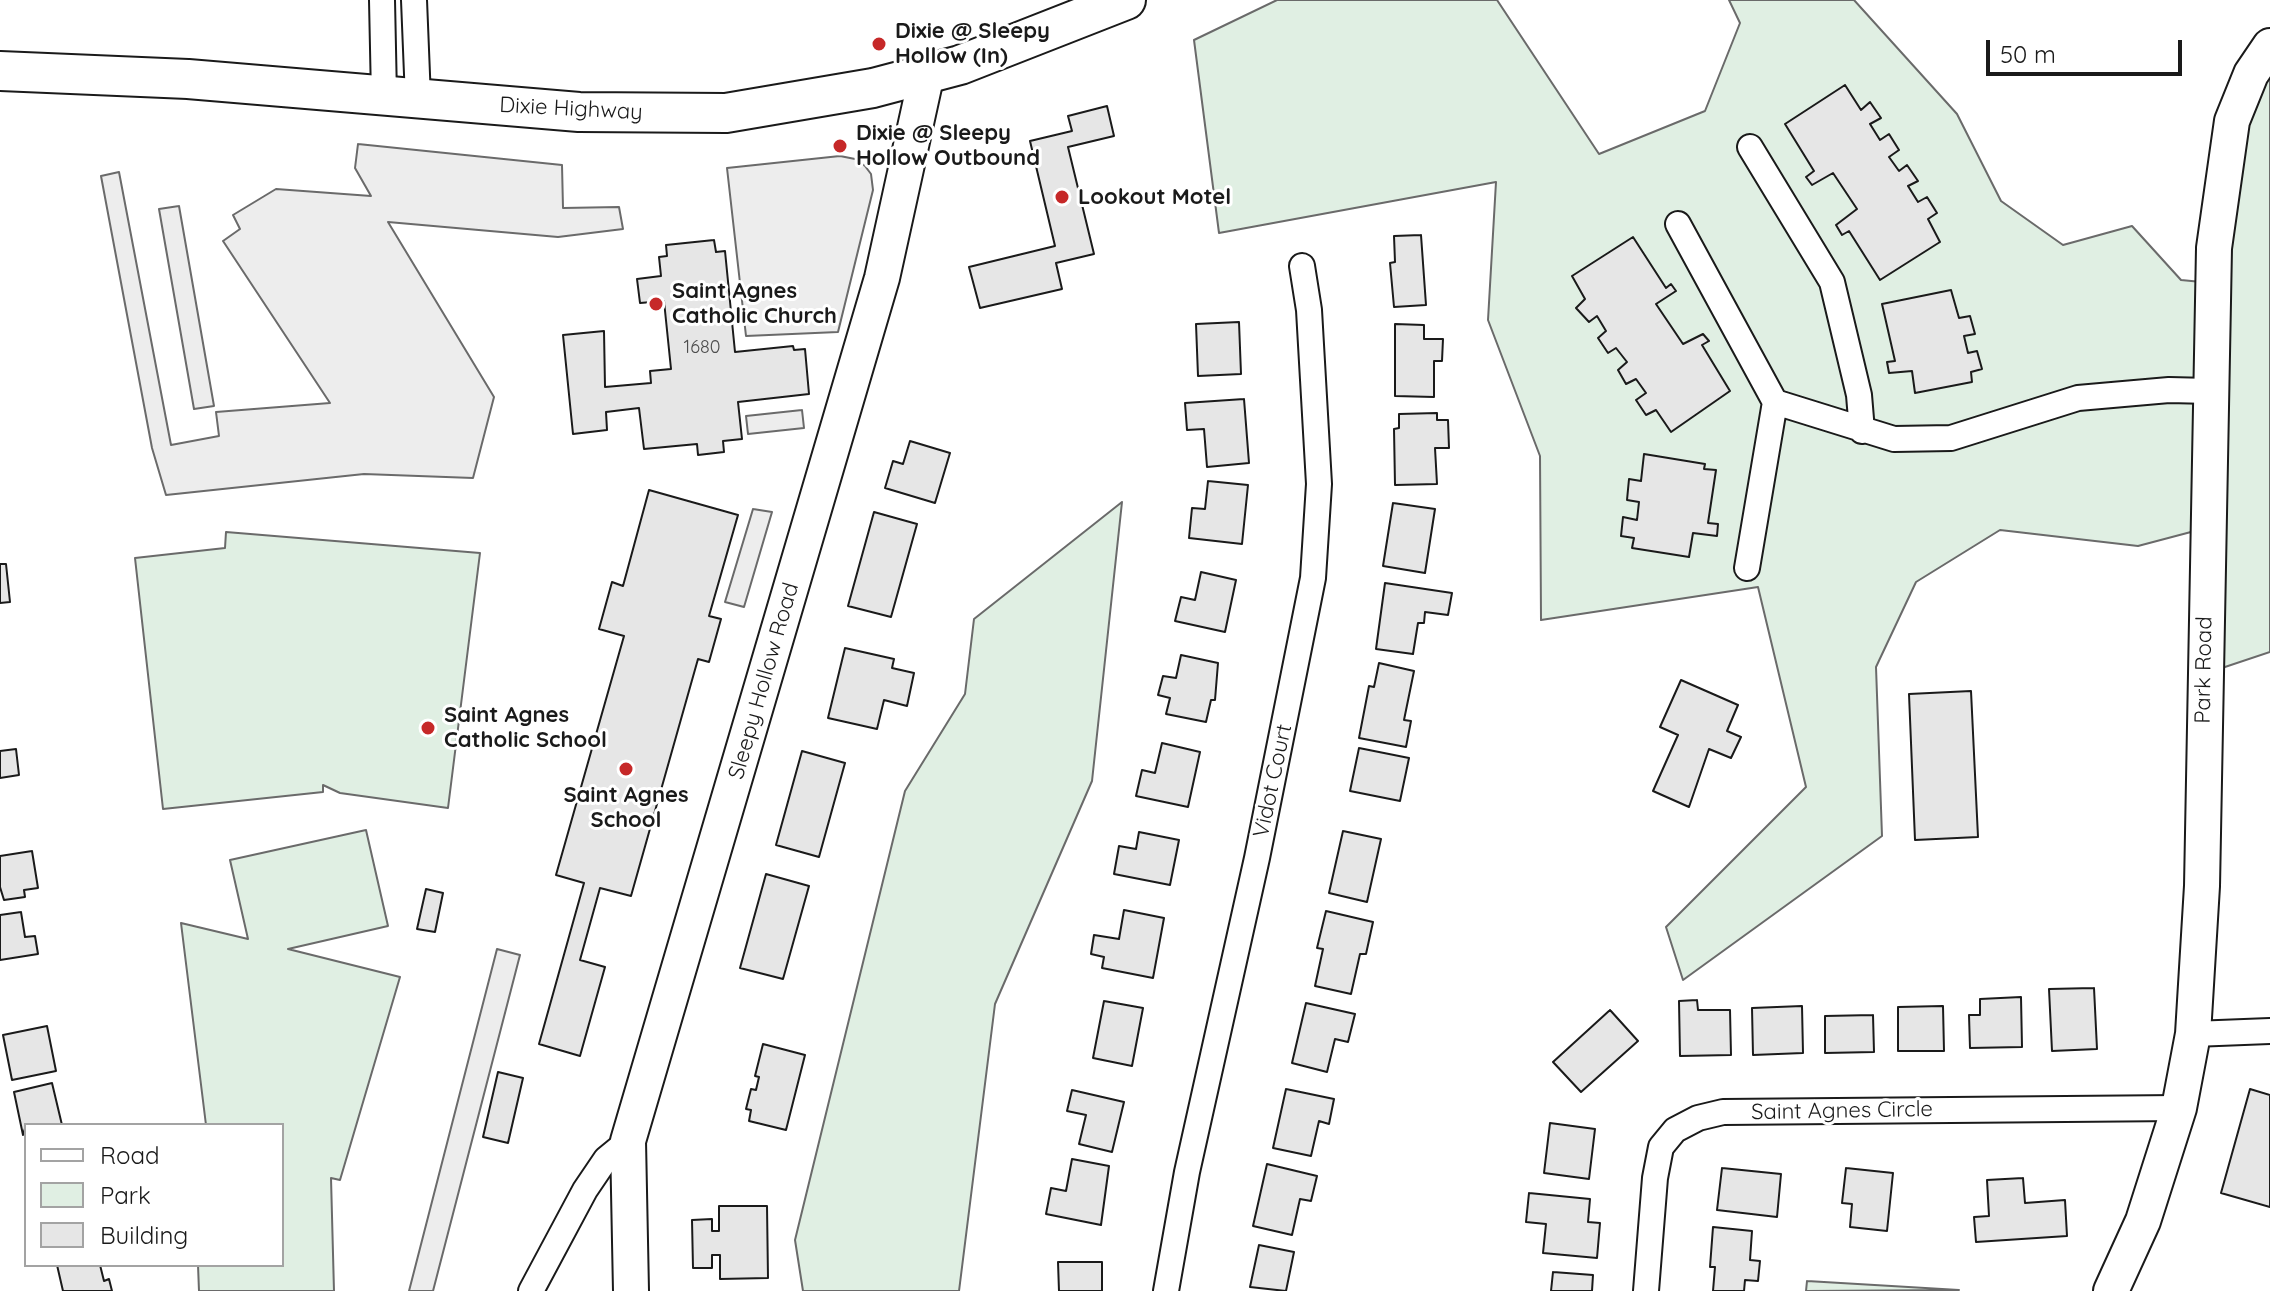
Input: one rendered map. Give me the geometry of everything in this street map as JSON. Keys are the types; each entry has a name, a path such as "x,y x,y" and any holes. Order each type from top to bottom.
{"main road":[{"name":"Dixie Highway","path":"0,71 188,79 579,112 726,113 873,88 960,65 1126,0"}],"street":[{"path":"382,0 401,97"},
{"path":"401,97 414,0"},
{"name":"Park Road","path":"2111,1291 2143,1221 2179,1108 2193,1034 2202,886 2214,248 2232,121 2251,74 2270,46"},
{"name":"Sleepy Hollow Road","path":"631,1291 628,1141 882,278 927,73"},
{"path":"1750,147 1832,282 1859,395 1862,431"},
{"path":"1678,224 1775,402 1747,568"},
{"name":"Vidot Court","path":"1166,1291 1187,1172 1257,858 1313,578 1319,484 1309,310 1302,266"},
{"path":"1775,402 1894,439 1951,438 2078,398 2169,390 2210,391"},
{"path":"2193,1034 2270,1031"},
{"name":"Saint Agnes Circle","path":"1646,1291 1655,1178 1661,1147 1675,1130 1698,1118 1723,1112 2179,1108"},
{"path":"531,1291 585,1190 606,1159 628,1141"}],"green space":[{"path":"1277,0 1497,0 1599,154 1705,111 1740,23 1729,0 1854,0 1957,114 2001,201 2063,245 2132,226 2181,280 2212,283 2214,248 2270,46 2270,652 2204,674 2206,528 2138,546 2000,530 1916,582 1876,667 1882,836 1683,980 1666,927 1806,787 1758,587 1541,620 1540,456 1488,320 1496,182 1219,233 1194,40"},
{"path":"1122,502 1092,781 995,1004 959,1291 803,1291 795,1240 905,791 965,694 974,619"},
{"path":"226,532 480,553 448,808 340,793 323,785 323,792 163,809 135,558 225,548"},
{"path":"366,830 388,926 288,949 400,977 340,1180 331,1178 334,1291 199,1291 198,1267 284,1267 284,1123 206,1123 181,923 248,939 230,860"},
{"path":"1807,1281 1959,1290 1806,1291"}],"shaded area":[{"path":"358,144 562,165 563,208 619,207 623,229 558,237 388,222 494,397 473,478 364,474 166,495 152,448 101,176 119,172 171,445 219,436 216,412 330,403 223,241 240,229 233,215 276,189 371,196 355,168"},
{"path":"840,156 855,159 865,166 871,174 873,190 838,332 746,336 727,168"},
{"path":"179,206 214,406 194,409 159,209"},
{"path":"802,410 804,428 748,434 746,416"},
{"path":"753,509 772,512 744,607 725,602"},
{"path":"497,949 520,955 433,1291 409,1291"}],"building":[{"path":"1845,85 1861,110 1870,102 1881,118 1870,124 1880,140 1889,134 1899,150 1889,157 1899,171 1907,165 1918,181 1908,186 1918,202 1927,197 1937,213 1928,219 1940,242 1880,280 1849,231 1842,235 1836,225 1857,209 1833,173 1812,185 1806,177 1814,171 1785,124"},
{"name":"Lookout Motel","path":"1107,106 1114,136 1068,147 1094,254 1056,263 1062,289 980,308 969,267 1055,246 1030,141 1072,131 1068,116"},
{"path":"1421,235 1426,305 1394,307 1390,263 1395,262 1394,236"},
{"path":"1633,237 1666,288 1671,284 1676,291 1656,304 1683,344 1703,334 1709,341 1702,345 1730,391 1671,432 1656,410 1646,415 1636,400 1646,393 1636,379 1626,384 1618,370 1627,362 1616,348 1608,353 1598,338 1606,331 1597,316 1589,322 1576,308 1585,299 1572,276"},
{"path":"714,240 716,252 725,251 735,352 793,346 794,350 805,349 809,394 738,402 742,439 723,441 724,452 698,455 697,444 644,449 639,408 606,412 607,430 573,434 563,335 604,331 605,387 651,383 650,371 671,369 664,301 640,303 637,279 661,276 659,257 667,256 666,245"},
{"path":"1951,290 1959,318 1970,316 1975,334 1964,336 1968,353 1977,351 1982,369 1971,372 1972,382 1915,393 1912,371 1889,373 1887,362 1895,361 1882,304"},
{"path":"1239,322 1241,374 1198,376 1196,324"},
{"path":"1395,324 1424,325 1424,339 1443,339 1442,361 1434,361 1434,397 1395,396"},
{"path":"1244,399 1249,463 1207,467 1204,429 1187,430 1185,403"},
{"path":"1437,413 1437,420 1448,420 1449,448 1435,448 1437,484 1395,485 1394,429 1399,428 1399,414"},
{"path":"910,441 950,453 935,503 885,488 893,461 903,464"},
{"path":"1644,454 1705,464 1704,469 1716,470 1708,523 1718,524 1717,536 1693,533 1689,557 1632,548 1634,538 1621,536 1623,517 1637,520 1639,502 1627,500 1629,479 1641,481"},
{"path":"1208,481 1248,485 1242,544 1189,538 1192,508 1205,509"},
{"name":"Saint Agnes School","path":"649,490 738,515 709,616 721,619 709,662 698,659 631,896 600,888 580,960 605,967 580,1056 539,1044 584,883 556,875 624,636 599,629 612,582 623,586"},
{"path":"1393,503 1435,509 1425,573 1383,566"},
{"path":"874,512 917,524 891,617 848,606"},
{"path":"0,564 6,564 10,602 0,603"},
{"path":"1201,572 1236,580 1225,632 1175,621 1181,597 1195,600"},
{"path":"1385,583 1452,593 1448,615 1425,612 1424,623 1418,623 1413,654 1376,649"},
{"path":"845,648 894,659 892,668 914,673 907,706 884,700 877,729 828,718"},
{"path":"1181,655 1218,663 1215,700 1211,700 1206,722 1166,714 1170,698 1158,695 1163,676 1176,678"},
{"path":"1379,663 1414,671 1404,720 1411,721 1406,747 1359,738 1369,686 1374,687"},
{"path":"1681,680 1738,705 1727,731 1741,737 1731,758 1709,749 1689,807 1653,791 1678,735 1660,727"},
{"path":"1971,691 1978,837 1915,840 1909,694"},
{"path":"1162,743 1200,752 1188,807 1136,796 1142,770 1155,773"},
{"path":"1359,748 1409,758 1400,801 1350,791"},
{"path":"16,749 19,775 0,778 0,751"},
{"path":"802,751 845,763 819,857 776,845"},
{"path":"1343,831 1381,839 1367,902 1329,893"},
{"path":"1139,832 1179,840 1170,885 1114,874 1119,846 1136,849"},
{"path":"32,851 38,888 24,890 25,897 4,900 0,887 0,856"},
{"path":"766,874 809,886 783,979 740,968"},
{"path":"426,889 443,893 435,932 417,929"},
{"path":"1124,910 1164,918 1153,978 1102,968 1104,957 1091,954 1094,935 1119,939"},
{"path":"1326,911 1373,922 1366,954 1360,954 1351,994 1315,986 1323,949 1317,948"},
{"path":"21,912 25,937 35,936 38,954 0,960 0,915"},
{"path":"2094,988 2097,1049 2052,1051 2049,989"},
{"path":"2021,997 2022,1047 1970,1048 1969,1015 1980,1015 1980,999"},
{"path":"1697,1000 1698,1010 1730,1010 1731,1055 1680,1056 1679,1001"},
{"path":"1104,1001 1143,1008 1132,1066 1093,1058"},
{"path":"1306,1003 1355,1014 1348,1042 1335,1039 1327,1072 1292,1063"},
{"path":"1802,1006 1803,1053 1753,1055 1752,1008"},
{"path":"1943,1006 1944,1051 1898,1051 1898,1007"},
{"path":"1610,1010 1638,1041 1581,1092 1553,1062"},
{"path":"1873,1015 1874,1052 1825,1053 1825,1016"},
{"path":"47,1026 56,1071 12,1080 3,1035"},
{"path":"763,1044 805,1055 786,1130 749,1121 751,1110 746,1109 751,1089 756,1090 759,1077 755,1076"},
{"path":"498,1072 523,1078 508,1143 483,1137"},
{"path":"52,1083 62,1123 24,1123 23,1135 14,1092"},
{"path":"1286,1089 1334,1099 1329,1124 1319,1121 1311,1156 1273,1148"},
{"path":"2250,1089 2270,1095 2270,1207 2221,1193"},
{"path":"1072,1090 1124,1102 1112,1152 1079,1144 1086,1115 1067,1111"},
{"path":"1550,1123 1595,1129 1589,1179 1544,1173"},
{"path":"1072,1159 1109,1166 1101,1225 1046,1214 1051,1188 1066,1191"},
{"path":"1267,1164 1317,1176 1311,1201 1300,1199 1292,1235 1253,1226"},
{"path":"1722,1168 1781,1174 1777,1217 1717,1210"},
{"path":"1846,1168 1893,1173 1887,1231 1850,1227 1852,1204 1842,1203"},
{"path":"2023,1178 2025,1203 2065,1200 2067,1236 1976,1242 1974,1217 1989,1216 1987,1180"},
{"path":"1529,1193 1590,1199 1588,1222 1600,1223 1597,1258 1543,1253 1546,1224 1526,1222"},
{"path":"719,1206 767,1206 768,1278 720,1279 720,1255 712,1255 712,1268 693,1268 692,1220 712,1219 712,1231 719,1231"},
{"path":"1713,1227 1752,1231 1750,1260 1760,1261 1758,1281 1745,1280 1744,1291 1713,1291 1715,1267 1710,1267"},
{"path":"1259,1245 1294,1252 1286,1291 1250,1287"},
{"path":"1058,1262 1102,1262 1102,1291 1059,1291"},
{"path":"57,1267 100,1267 104,1281 109,1279 112,1291 63,1291"},
{"path":"1553,1272 1593,1275 1592,1291 1551,1291"}],"place":[{"name":"Dixie @ Sleepy Hollow (In)","path":"879,44"},
{"name":"Dixie @ Sleepy Hollow Outbound","path":"840,146"},
{"name":"Lookout Motel","path":"1062,197"},
{"name":"Saint Agnes Catholic Church","path":"656,304"},
{"name":"Saint Agnes Catholic School","path":"428,728"},
{"name":"Saint Agnes School","path":"626,769"}]}
